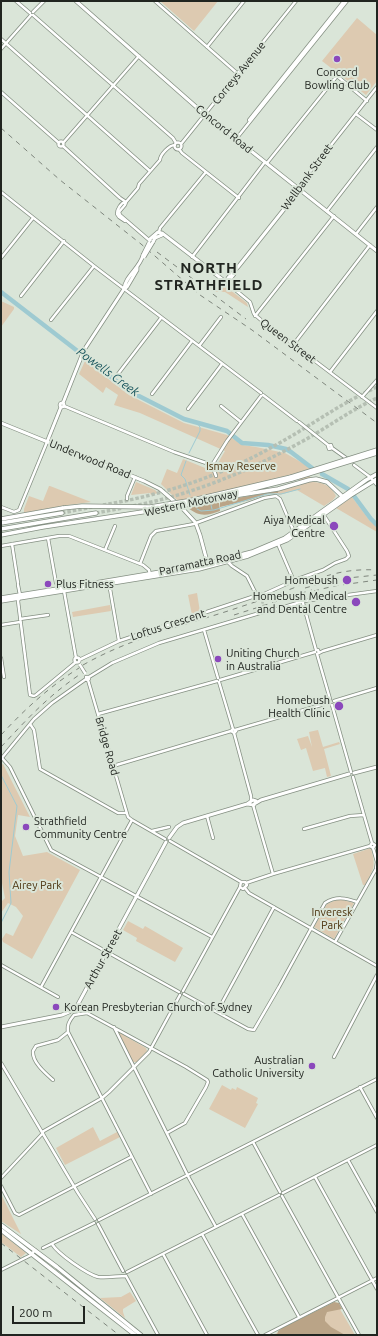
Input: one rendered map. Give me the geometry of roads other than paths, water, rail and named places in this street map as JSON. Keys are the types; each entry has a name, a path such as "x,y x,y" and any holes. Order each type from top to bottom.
{"highway":[{"name":"Western Motorway","path":"1,535 162,509 194,502 292,478 377,450"},
{"name":"Western Motorway","path":"1,523 82,506 150,507 221,498 377,453"},
{"name":"Parramatta Road","path":"1,601 228,562 248,556 278,543 294,534 365,486 374,479 377,474"},
{"path":"221,498 278,489 313,479 319,479 329,484 345,497 365,486"},
{"name":"Parramatta Road","path":"323,513 343,496 374,479"},
{"name":"Western Motorway","path":"1,519 62,510"},
{"path":"1,529 96,513"},
{"name":"Parramatta Road","path":"208,565 278,543"},
{"name":"Parramatta Road","path":"1,598 19,597"},
{"path":"1,1225 35,1250 141,1335"},
{"path":"1,1230 135,1335"}],"main road":[{"name":"Concord Road","path":"76,1 236,139 377,251"},
{"name":"Wellbank Street","path":"226,283 293,198 299,188"},
{"name":"Queen Street","path":"160,234 169,239 226,283"},
{"path":"47,442 63,406 81,357 137,270 137,266 150,241 160,234"},
{"name":"Wellbank Street","path":"226,283 228,278 238,267"},
{"path":"222,280 228,278"},
{"name":"Underwood Road","path":"1,423 135,477 160,489 175,502"},
{"path":"183,509 195,523 200,535 208,565"},
{"name":"Arthur Street","path":"1,1027 62,1015 77,1006 176,827 183,823 377,767"}],"street":[{"path":"16,1 173,138 175,148 179,149 182,153 239,198"},
{"path":"1,49 44,1"},
{"path":"155,1 238,74"},
{"path":"207,47 244,1"},
{"name":"Correys Avenue","path":"181,144 296,1"},
{"path":"236,139 346,1"},
{"path":"1,39 150,171"},
{"path":"62,144 139,56"},
{"path":"192,257 337,76 367,101"},
{"name":"Wellbank Street","path":"299,188 301,183 377,87"},
{"path":"1,92 62,144 126,202"},
{"path":"356,114 377,130"},
{"path":"150,241 144,234 126,221 119,213 138,188 139,184 171,145 178,142 181,144 181,148 179,149"},
{"path":"327,211 377,147"},
{"path":"160,234 162,225 206,172"},
{"path":"1,196 2,192 161,318 328,445 329,449 332,448 346,458"},
{"path":"356,234 377,207"},
{"path":"255,316 334,216"},
{"path":"1,258 34,218"},
{"path":"21,296 64,241"},
{"path":"293,344 370,245"},
{"path":"51,320 94,266"},
{"name":"Queen Street","path":"226,283 250,302 255,316 377,408"},
{"path":"330,372 377,311"},
{"path":"118,374 161,318"},
{"path":"199,346 221,318"},
{"path":"152,394 192,341"},
{"path":"188,409 222,364"},
{"path":"362,397 376,382"},
{"path":"212,465 226,441 261,395"},
{"path":"63,406 174,452 212,465"},
{"path":"221,406 241,422"},
{"path":"1,507 12,512 17,512 20,508 47,442"},
{"path":"212,465 216,476"},
{"path":"354,465 374,479 377,485"},
{"path":"127,499 135,477"},
{"path":"140,564 151,536 156,531 195,523 264,498 276,496 280,499 294,534"},
{"name":"Loftus Crescent","path":"20,621 28,693 31,696 34,696 78,661 119,641 260,597 294,580 323,570 346,559 349,556 347,551 323,513"},
{"path":"105,550 115,526"},
{"path":"1,546 65,535 140,564 149,570 150,576"},
{"path":"48,538 56,583"},
{"path":"278,543 294,580"},
{"path":"12,544 18,584 20,621"},
{"path":"228,562 247,576 260,597"},
{"path":"109,583 119,641"},
{"name":"Bridge Road","path":"64,590 78,661 87,677 126,813"},
{"path":"212,937 51,850 10,767 2,758 30,724 52,703 87,677 112,663 153,645 264,610 302,602 377,591"},
{"path":"302,602 330,698 334,701"},
{"path":"1,625 48,615"},
{"path":"204,630 274,874"},
{"path":"98,714 377,635"},
{"path":"1,658 4,677"},
{"path":"335,942 376,869 377,862 374,845 332,705 334,701 377,688"},
{"path":"328,703 330,698"},
{"path":"113,766 328,703 332,705"},
{"path":"30,724 34,730 40,769 118,813 126,813 128,818 241,882 246,883 374,845"},
{"path":"304,829 350,816 364,815"},
{"path":"207,816 213,838"},
{"path":"41,987 132,820"},
{"path":"152,831 169,827"},
{"path":"1,1178 42,1132 102,1098 151,1049 240,887 241,882"},
{"path":"245,888 247,885 246,883"},
{"path":"240,887 243,889 245,888 249,893 377,966"},
{"path":"71,932 180,994 184,994 248,1029 253,1030 257,1026 327,901 342,898 357,902"},
{"path":"217,1012 274,907"},
{"path":"1,965 58,997"},
{"path":"334,1057 377,975"},
{"path":"150,1194 68,1032 67,1027 74,1015 86,1012 206,1079 208,1082 185,1123 167,1134"},
{"path":"114,1028 133,1068 216,1227"},
{"path":"53,1080 42,1070 34,1058 33,1051 38,1044 58,1040 68,1032"},
{"path":"1,1063 74,1187 96,1219 99,1220 377,1078"},
{"path":"360,1087 377,1118"},
{"path":"253,1142 359,1335"},
{"path":"123,1271 127,1272 377,1145"},
{"path":"1,1186 16,1215 19,1215 131,1157"},
{"path":"348,1160 377,1212"},
{"path":"315,1177 377,1289"},
{"path":"242,1214 299,1317"},
{"path":"43,1248 94,1223 96,1219"},
{"path":"99,1220 98,1224 123,1271 122,1275"},
{"path":"94,1223 98,1224"},
{"path":"202,1234 258,1335"},
{"path":"52,1244 57,1250 90,1274 107,1278 122,1275 126,1276"},
{"path":"1,1270 32,1254 35,1250"},
{"path":"163,1254 207,1335"},
{"path":"127,1272 126,1276 158,1335"},
{"path":"265,1335 377,1278"}],"waterway":[{"name":"Powells Creek","path":"1,292 135,394 184,419 227,431 242,443 268,445 286,449 312,468"},
{"path":"189,453 200,431 200,427 197,423"},
{"path":"186,461 181,475 185,479 190,495"},
{"name":"Powells Creek","path":"322,474 348,489"},
{"path":"197,509 201,511 214,510 267,494 281,494 300,489"},
{"name":"Powells Creek","path":"354,496 377,525"},
{"path":"211,505 212,509"},
{"path":"1,775 17,806 9,872 11,903 1,923"}],"tunnel":[{"path":"103,505 169,490 212,475 254,457 351,400 377,387"},
{"path":"133,506 178,495 242,472 283,452 377,398"},
{"path":"62,513 92,507"},
{"path":"96,513 123,508"},
{"path":"261,598 264,607"}],"railway":[{"path":"1,128 60,180 141,244 200,295 252,330 377,423"},
{"path":"157,252 246,319"},
{"path":"83,665 102,655 140,639 220,614 319,578 341,572 377,570"},
{"path":"305,588 338,579 377,575"},
{"path":"314,591 334,586 377,580"},
{"path":"272,602 312,590"},
{"path":"234,615 278,601"},
{"path":"1,735 38,699 79,668"},
{"path":"1,747 49,698 82,673"},
{"path":"1,1243 119,1335"}],"place":[{"name":"Concord Bowling Club","path":"337,59"},
{"name":"Aiya Medical Centre","path":"334,526"},
{"name":"Homebush","path":"347,580"},
{"name":"Plus Fitness","path":"48,584"},
{"name":"Homebush Medical and Dental Centre","path":"356,602"},
{"name":"Uniting Church in Australia","path":"218,659"},
{"name":"Homebush Health Clinic","path":"339,706"},
{"name":"Strathfield Community Centre","path":"26,827"},
{"name":"Korean Presbyterian Church of Sydney","path":"56,1007"},
{"name":"Australian Catholic University","path":"312,1066"}],"district":[{"name":"NORTH STRATHFIELD","path":"209,276"}],"park label":[{"name":"Ismay Reserve","path":"241,466"},
{"name":"Airey Park","path":"37,885"},
{"name":"Inveresk Park","path":"332,918"}]}
